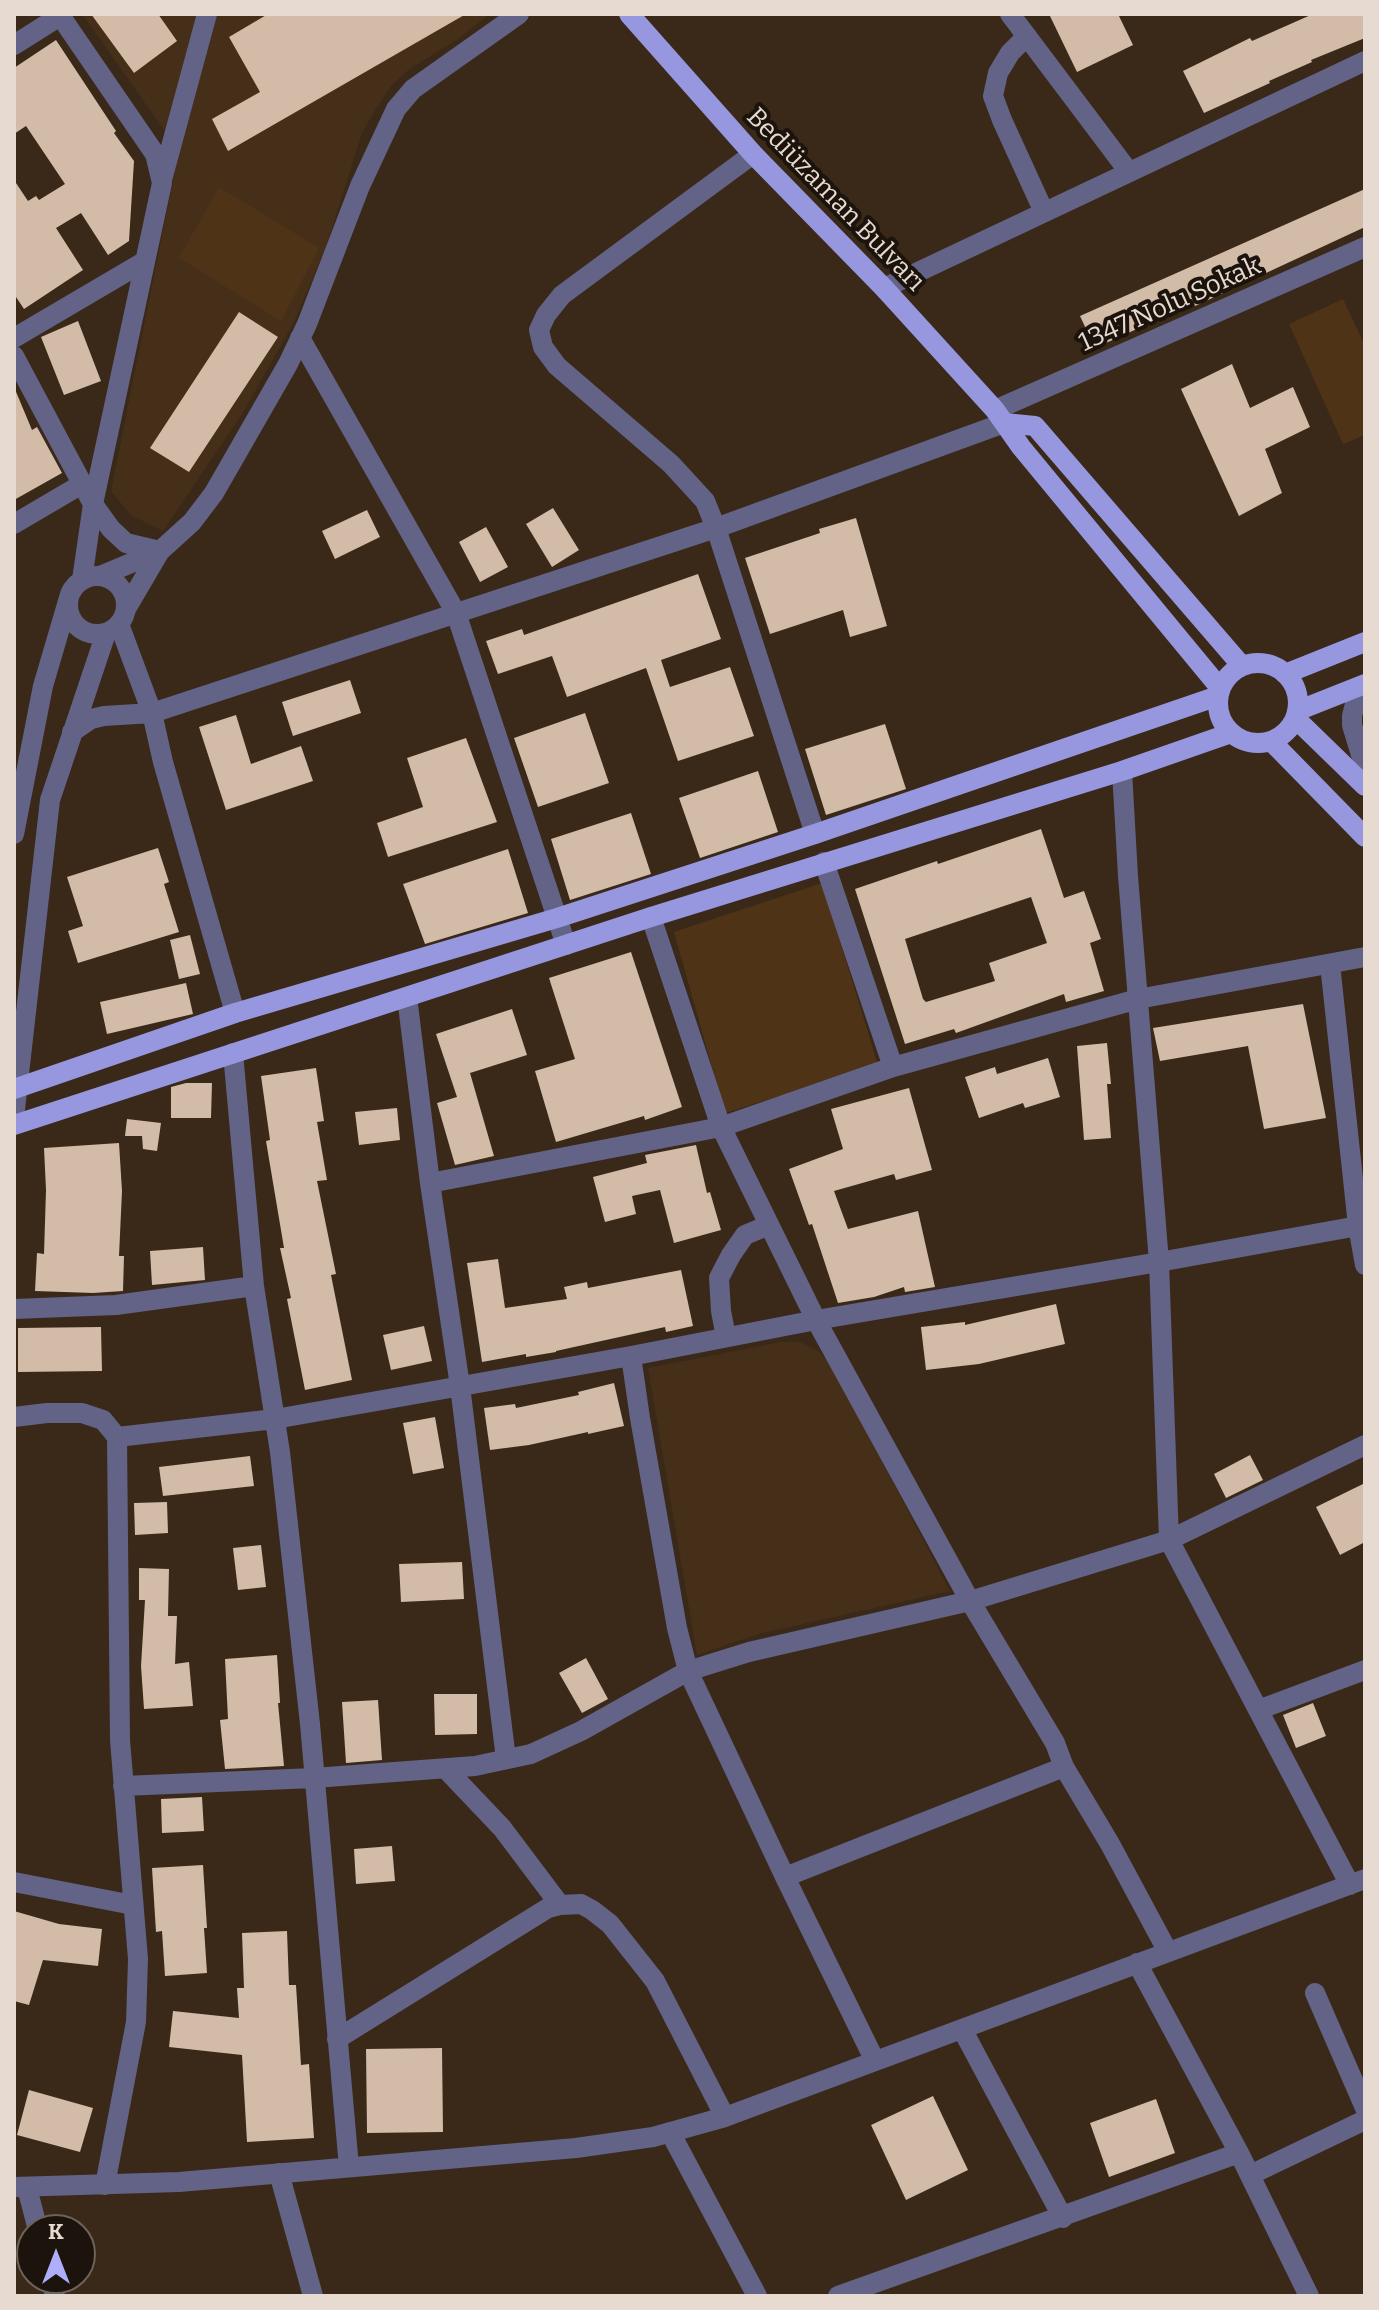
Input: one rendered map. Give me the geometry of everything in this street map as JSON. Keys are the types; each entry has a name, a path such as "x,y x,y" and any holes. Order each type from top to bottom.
{"main road":[{"name":"Bediüzaman Bulvarı","path":"629,14 753,154 884,288 1000,416 1021,447 1219,692"},
{"path":"1000,416 1035,426 1242,666"},
{"path":"1285,674 1365,642"},
{"path":"1249,663 1274,666 1285,674 1298,696 1296,714 1287,732 1262,744 1248,743 1231,733 1219,716 1219,692 1227,677 1249,663"},
{"path":"1296,714 1365,686"},
{"path":"16,1089 235,1013 557,918 815,834 1219,692"},
{"path":"1296,714 1365,786"},
{"path":"14,1125 651,917 1122,771 1231,733"},
{"path":"1271,741 1365,837"}],"street":[{"path":"91,578 93,504 162,183 207,14"},
{"path":"68,601 71,620 89,633 117,622 160,551 192,522 214,493 288,364 360,186 396,109 413,89 519,14"},
{"path":"1010,14 1129,172"},
{"path":"14,45 60,15 155,154 162,183"},
{"path":"1027,36 1010,53 998,73 993,96 1044,212"},
{"path":"884,288 1365,61"},
{"path":"753,154 562,295 539,330 543,347 557,366 671,464 705,501 815,834"},
{"name":"1347 Nolu Sokak","path":"72,732 91,719 152,713 716,528 1000,416 1365,247"},
{"path":"14,338 145,261"},
{"path":"300,338 456,613 566,945"},
{"path":"14,356 93,504 111,529 126,543 160,551"},
{"path":"14,524 82,484"},
{"path":"14,834 43,686 73,587 160,551"},
{"path":"14,1118 50,800 72,732 125,596 110,579 91,578"},
{"path":"117,622 152,713 163,762 235,1013"},
{"path":"1365,686 1355,704 1352,725 1365,768"},
{"path":"31,2214 20,2188 179,2182 576,2148 670,2132 725,2117 1357,1882 1258,1710 1169,1540 1159,1262 1122,771"},
{"path":"824,862 893,1067"},
{"path":"651,917 721,1127 816,1320 970,1601 1055,1743 1064,1767 1168,1952"},
{"path":"430,1183 721,1127 893,1067 1138,999 1365,957"},
{"path":"1330,964 1358,1226 1365,1265"},
{"path":"407,997 460,1386 506,1759"},
{"path":"233,1053 254,1286 275,1419 314,1778 349,2167"},
{"path":"726,1337 719,1278 745,1235 769,1225"},
{"path":"117,1437 275,1419 816,1320 1358,1226"},
{"path":"14,1309 116,1305 254,1286"},
{"path":"631,1356 677,1628 688,1671 875,2061"},
{"path":"14,1417 82,1413 103,1420 117,1437 120,1740 138,1959 136,2022 105,2185"},
{"path":"123,1786 314,1778 475,1766 531,1754 688,1671 749,1652 970,1601 1169,1540 1365,1445"},
{"path":"1258,1710 1365,1670"},
{"path":"785,1877 1064,1767"},
{"path":"445,1768 502,1828 560,1905"},
{"path":"14,1882 133,1905"},
{"path":"337,2039 548,1908 581,1904 610,1924 655,1981 725,2117"},
{"path":"1137,1963 1239,2153 1309,2296"},
{"path":"1315,1993 1365,2108"},
{"path":"962,2029 1063,2218"},
{"path":"1250,2175 1365,2120"},
{"path":"670,2132 757,2296"},
{"path":"838,2296 1239,2153"},
{"path":"279,2173 313,2296"}],"shaded area":[{"path":"82,14 490,14 458,39 408,70 391,86 379,104 362,133 326,247 293,324 242,414 163,531 131,515 111,491 179,151"},
{"path":"219,187 319,248 281,321 179,258"},
{"path":"1343,299 1365,346 1365,435 1343,444 1289,324"},
{"path":"822,883 878,1065 725,1113 674,932"},
{"path":"781,1342 800,1342 818,1351 831,1365 950,1591 758,1634 697,1655 648,1368"}],"building":[{"path":"91,14 158,14 177,41 134,73"},
{"path":"268,14 466,14 228,151 212,119 260,92 229,37"},
{"path":"1049,14 1118,14 1133,45 1077,72"},
{"path":"1313,14 1365,14 1365,38 1311,60 1270,83 1204,113 1183,71 1250,38 1252,41"},
{"path":"56,40 134,161 129,241 108,255 81,213 56,228 83,270 24,309 14,294 14,180 28,201 36,196 39,200 65,184 26,126 14,134 14,68"},
{"path":"1365,189 1365,227 1195,306 1194,303 1095,348 1080,316"},
{"path":"239,312 278,337 189,472 150,448"},
{"path":"78,321 101,381 64,395 41,337"},
{"path":"1232,364 1250,408 1293,387 1310,427 1265,449 1282,493 1239,516 1181,389"},
{"path":"14,387 32,430 37,427 62,473 14,500"},
{"path":"553,508 579,550 552,567 526,524"},
{"path":"367,510 380,537 335,559 322,531"},
{"path":"856,518 887,626 850,637 843,610 770,634 745,558"},
{"path":"486,527 508,567 480,582 459,542"},
{"path":"698,574 721,639 661,660 670,687 730,667 754,736 678,761 646,668 567,697 552,656 498,674 486,641 522,629 524,635"},
{"path":"350,680 361,713 293,736 282,702"},
{"path":"585,713 609,783 538,807 514,738"},
{"path":"236,715 251,764 301,746 313,781 226,810 199,727"},
{"path":"885,724 906,789 826,815 805,749"},
{"path":"466,738 497,822 388,857 377,823 423,807 407,758"},
{"path":"758,771 778,832 700,858 679,798"},
{"path":"631,813 651,874 570,900 551,839"},
{"path":"1041,829 1064,898 1084,891 1101,939 1090,943 1104,991 1066,1002 1064,994 956,1033 954,1029 905,1044 855,889 937,861 938,864","holes":["1031,897 1047,943 989,963 995,981 926,1002 905,939"]},
{"path":"158,848 169,882 164,884 179,932 78,963 68,931 83,926 67,877"},
{"path":"508,849 528,913 425,944 403,884"},
{"path":"190,935 200,974 179,979 170,940"},
{"path":"631,952 682,1107 645,1120 644,1116 556,1142 535,1071 575,1059 549,978"},
{"path":"186,983 193,1014 107,1034 100,1002"},
{"path":"1303,1004 1326,1118 1264,1129 1248,1046 1160,1061 1153,1028"},
{"path":"512,1009 527,1055 470,1073 494,1156 455,1165 437,1103 457,1097 436,1034"},
{"path":"1107,1043 1111,1138 1084,1140 1077,1046"},
{"path":"1048,1058 1060,1097 1025,1108 1023,1103 979,1118 965,1077 995,1067 997,1074"},
{"path":"316,1068 324,1121 317,1122 327,1180 317,1181 336,1274 331,1275 352,1380 305,1390 287,1299 291,1298 280,1248 284,1248 266,1141 270,1140 261,1076"},
{"path":"186,1083 212,1083 211,1118 171,1118 171,1087"},
{"path":"909,1088 932,1170 896,1180 894,1174 834,1191 848,1229 918,1211 935,1287 905,1292 904,1287 874,1297 838,1303 812,1224 809,1225 789,1169 843,1149 831,1109"},
{"path":"397,1108 400,1140 359,1145 355,1112"},
{"path":"127,1119 161,1123 157,1151 143,1149 142,1136 125,1136"},
{"path":"119,1143 122,1191 119,1256 124,1256 123,1291 35,1291 37,1253 44,1254 44,1148"},
{"path":"696,1145 707,1193 710,1192 721,1230 674,1243 660,1190 632,1196 636,1214 605,1222 593,1177 647,1163 645,1155"},
{"path":"203,1247 205,1280 152,1285 150,1251"},
{"path":"498,1259 505,1308 567,1299 564,1287 587,1282 588,1288 681,1270 693,1326 666,1332 665,1327 556,1352 482,1362 467,1263"},
{"path":"1056,1304 1065,1344 979,1364 926,1370 921,1327 965,1322 965,1325"},
{"path":"424,1326 432,1361 391,1370 383,1335"},
{"path":"101,1327 102,1371 18,1372 18,1328"},
{"path":"614,1383 624,1426 490,1450 484,1408 515,1404 516,1408 579,1395 578,1392"},
{"path":"435,1417 444,1468 413,1474 403,1423"},
{"path":"1250,1455 1263,1480 1226,1498 1214,1474"},
{"path":"250,1456 254,1486 163,1496 159,1467"},
{"path":"1365,1483 1365,1542 1340,1555 1316,1507"},
{"path":"167,1502 168,1533 135,1535 134,1503"},
{"path":"261,1545 266,1587 238,1590 233,1548"},
{"path":"462,1562 464,1599 401,1602 399,1564"},
{"path":"139,1568 169,1569 168,1616 177,1616 175,1664 189,1662 193,1706 144,1709 141,1666 145,1600 139,1600"},
{"path":"277,1655 284,1766 225,1769 220,1720 228,1719 225,1659"},
{"path":"586,1658 608,1699 582,1713 559,1673"},
{"path":"434,1694 477,1694 477,1734 435,1735"},
{"path":"378,1700 382,1760 346,1763 342,1702"},
{"path":"1313,1703 1326,1736 1296,1748 1283,1715"},
{"path":"202,1797 204,1831 162,1833 161,1799"},
{"path":"392,1846 395,1881 356,1884 354,1849"},
{"path":"203,1865 207,1973 165,1976 162,1931 156,1932 152,1868"},
{"path":"14,1911 59,1924 102,1929 98,1966 43,1960 29,2005 14,2001"},
{"path":"287,1931 289,1985 296,1985 301,2065 309,2064 314,2138 247,2142 242,2055 169,2047 173,2011 239,2018 237,1988 244,1988 242,1933"},
{"path":"442,2048 443,2132 367,2133 366,2049"},
{"path":"29,2090 93,2108 80,2152 17,2135"},
{"path":"933,2096 968,2170 906,2200 871,2125"},
{"path":"1156,2099 1175,2153 1109,2177 1090,2123"}]}
